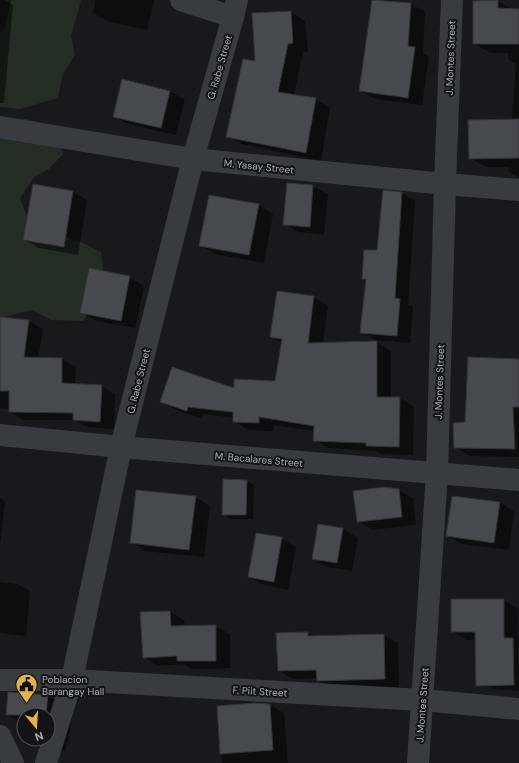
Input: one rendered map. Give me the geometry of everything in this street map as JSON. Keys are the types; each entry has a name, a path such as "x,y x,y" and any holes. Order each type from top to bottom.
{"street":[{"path":"181,0 235,9"},
{"name":"J. Montes Street","path":"418,763 437,473 452,0"},
{"name":"G. Rabe Street","path":"46,763 72,680 121,448 193,159 235,9"},
{"name":"M. Yasay Street","path":"0,127 193,159 519,190"},
{"name":"M. Bacalares Street","path":"0,435 121,448 519,480"},
{"name":"F. Piit Street","path":"0,680 72,680 422,700 519,709"},
{"path":"0,736 13,763"}],"shaded area":[{"path":"11,0 81,0 71,36 75,55 63,74 58,98 20,109 0,107 0,33 4,31"},
{"path":"0,118 26,119 53,126 63,154 49,169 34,177 20,198 27,216 44,230 81,242 101,252 105,284 96,303 83,321 51,320 32,310 3,317 0,320"}],"building":[{"path":"372,0 411,3 408,46 415,47 408,98 359,91"},
{"path":"498,0 498,8 519,9 519,44 473,44 473,1"},
{"path":"291,11 293,43 288,44 278,92 316,98 306,153 226,137 243,59 255,61 252,13"},
{"path":"122,79 170,91 161,128 113,117"},
{"path":"519,119 519,158 469,159 468,120"},
{"path":"287,183 313,185 310,227 283,225"},
{"path":"33,184 73,191 64,247 23,240"},
{"path":"383,190 402,192 395,298 400,299 397,336 360,333 366,279 362,279 364,250 377,250"},
{"path":"209,195 259,204 249,255 199,246"},
{"path":"89,268 130,276 121,321 80,313"},
{"path":"277,291 314,296 308,343 377,341 377,397 400,397 399,447 366,446 366,443 313,441 314,426 259,417 259,423 233,422 233,412 188,407 187,411 160,402 172,367 234,388 234,379 275,381 282,339 270,337"},
{"path":"0,317 29,320 24,357 62,358 62,383 102,385 100,422 73,420 73,413 9,412 9,391 0,391"},
{"path":"468,357 519,359 519,407 513,407 515,449 454,448 453,423 465,422"},
{"path":"223,479 247,480 246,515 222,515"},
{"path":"384,487 399,489 402,517 357,522 353,491"},
{"path":"136,490 196,496 189,550 130,543"},
{"path":"452,496 500,502 494,543 446,536"},
{"path":"318,524 343,528 337,563 312,559"},
{"path":"256,533 282,537 274,582 248,577"},
{"path":"451,599 504,599 504,638 513,638 514,685 476,686 475,632 451,632"},
{"path":"170,611 171,626 216,625 216,661 177,661 177,656 143,658 140,612"},
{"path":"308,632 308,636 384,634 385,679 317,681 316,670 278,671 276,633"},
{"name":"Poblacion Barangay Hall","path":"8,692 48,695 47,707 16,707 16,715 6,715"},
{"path":"254,703 270,704 273,750 220,754 217,706"}],"place":[{"name":"Poblacion Barangay Hall","path":"27,704"}]}
